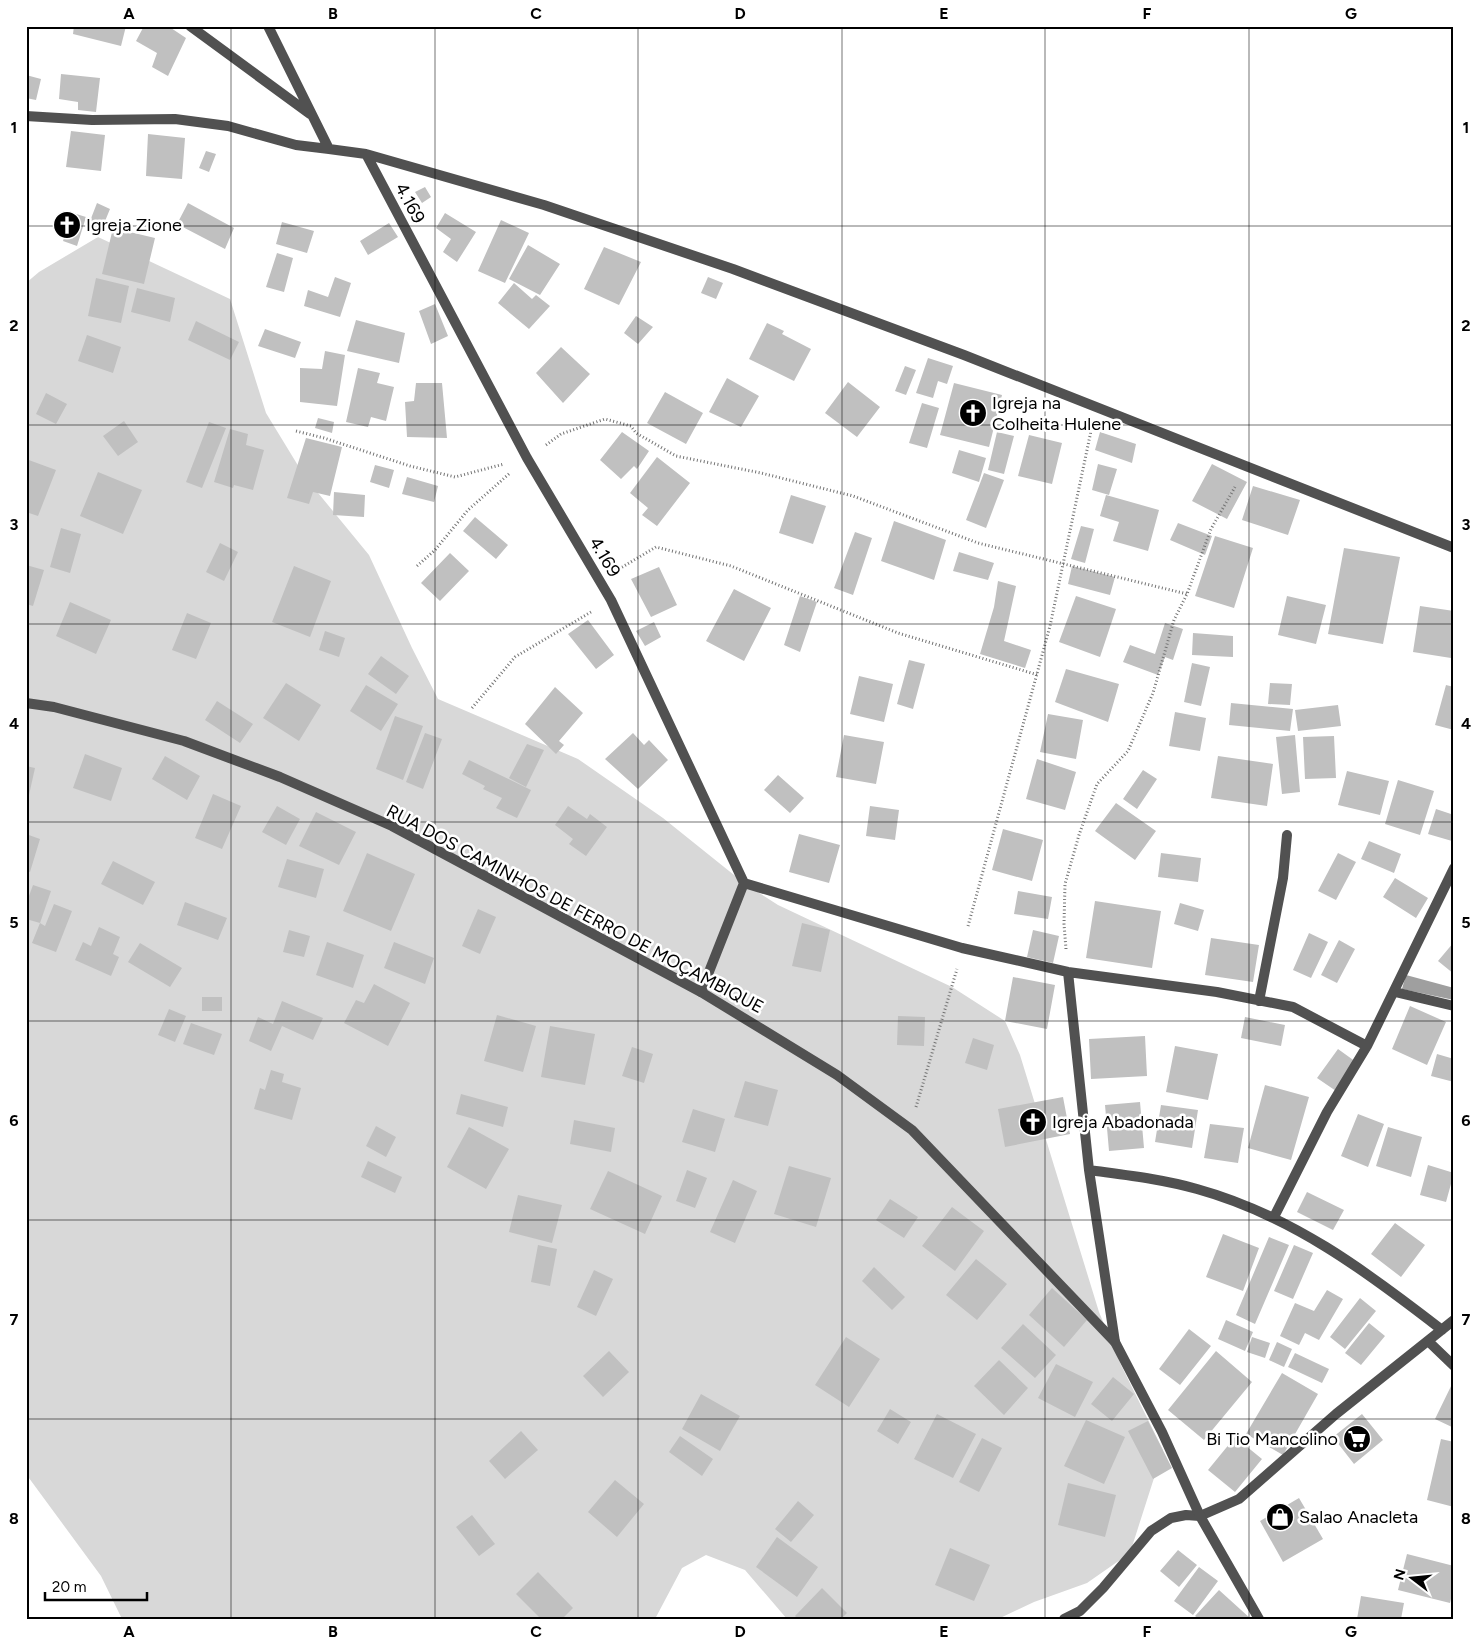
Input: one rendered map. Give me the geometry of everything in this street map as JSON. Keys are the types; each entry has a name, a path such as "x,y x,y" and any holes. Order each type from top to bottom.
{"street":[{"path":"190,26 311,115"},
{"path":"268,26 329,150"},
{"path":"26,116 92,120 175,119 228,126 296,145 366,154 544,205 733,268 964,355 1454,548"},
{"name":"4.169","path":"366,154 527,458 611,600 744,883"},
{"name":"RUA DOS CAMINHOS DE FERRO DE MOÇAMBIQUE","path":"26,703 54,706 184,740 280,777 392,826 702,992 837,1075 912,1130 1115,1342 1162,1432 1200,1516 1259,1619"},
{"path":"1259,1001 1283,878 1287,835"},
{"path":"1274,1217 1327,1112 1367,1046 1395,992 1454,868"},
{"path":"702,992 744,883 962,948 1068,972 1217,992 1293,1007 1367,1046"},
{"path":"1068,972 1089,1170 1115,1342"},
{"path":"1395,992 1454,1006"},
{"path":"1089,1170 1197,1189 1274,1217 1305,1233 1378,1281 1442,1330"},
{"path":"1064,1619 1080,1611 1103,1588 1151,1531 1171,1518 1186,1515 1200,1516 1239,1499 1336,1414 1454,1320"},
{"path":"1428,1341 1454,1366"}],"path":[{"path":"912,1130 915,1110 962,948 985,857 1038,675 1064,565 1096,408"},
{"path":"417,566 435,550 468,510 527,458 562,434 605,419 631,426 636,433 676,456 761,473 853,496 978,543 1187,594"},
{"path":"296,431 324,438 436,474 455,477 527,458"},
{"path":"1068,972 1064,924 1065,884 1079,834 1097,784 1128,751 1153,693 1174,620 1187,594 1211,529 1246,466"},
{"path":"472,708 515,657 611,600 616,571 656,547 731,566 898,632 1038,675"}],"shaded area":[{"path":"98,237 230,299 266,413 305,477 369,555 438,699 578,759 663,818 744,883 778,905 952,987 1005,1021 1020,1055 1099,1312 1121,1365 1163,1450 1130,1553 1087,1583 1034,1602 998,1619 787,1619 745,1570 706,1555 682,1568 655,1619 122,1619 101,1576 26,1474 26,283 39,272"},
{"path":"1406,975 1454,988 1454,1000 1402,989"}],"building":[{"path":"74,26 126,26 121,46 73,34"},
{"path":"144,26 168,26 186,38 168,76 152,67 157,53 136,41"},
{"path":"61,74 100,78 96,112 78,110 78,102 59,99"},
{"path":"26,75 41,79 36,100 26,98"},
{"path":"71,131 105,135 101,171 66,167"},
{"path":"148,134 185,138 182,179 146,176"},
{"path":"206,151 216,154 209,172 199,168"},
{"path":"425,187 431,197 422,203 415,192"},
{"path":"97,203 110,209 103,226 90,221"},
{"path":"188,203 234,228 225,249 177,224"},
{"path":"73,213 86,217 77,246 63,241"},
{"path":"445,213 476,232 457,262 443,252 451,239 436,228"},
{"path":"501,220 529,233 505,283 478,271"},
{"path":"282,222 314,231 307,253 276,244"},
{"path":"389,223 398,237 368,255 360,241"},
{"path":"113,228 155,238 144,284 102,274"},
{"path":"528,245 560,264 540,295 509,279"},
{"path":"604,247 641,262 619,305 584,289"},
{"path":"277,253 293,258 284,292 266,287"},
{"path":"335,277 351,283 340,317 304,306 308,290 328,297"},
{"path":"708,277 723,283 716,299 701,293"},
{"path":"96,278 129,286 121,323 88,316"},
{"path":"514,283 532,299 536,295 550,306 529,329 498,303"},
{"path":"137,288 175,298 170,322 131,312"},
{"path":"435,304 448,336 431,344 419,311"},
{"path":"636,316 653,327 638,344 624,333"},
{"path":"356,320 405,333 399,363 347,351"},
{"path":"196,321 239,342 230,360 188,340"},
{"path":"767,323 784,331 782,334 811,349 794,381 749,359"},
{"path":"265,329 301,342 295,358 258,346"},
{"path":"87,335 121,347 113,373 78,361"},
{"path":"561,347 590,374 563,403 536,373"},
{"path":"325,351 345,355 337,406 300,402 300,368 322,369"},
{"path":"928,358 953,366 947,384 938,381 933,398 916,393"},
{"path":"905,366 916,370 906,395 895,391"},
{"path":"358,368 380,373 377,383 394,387 386,421 371,417 368,427 346,422"},
{"path":"727,378 759,396 741,427 709,412"},
{"path":"848,382 880,407 857,437 825,413"},
{"path":"416,383 442,383 447,438 407,437 405,402 414,401"},
{"name":"Igreja na Colheita Hulene","path":"954,383 1002,395 989,447 940,435"},
{"path":"665,392 703,413 686,444 647,423"},
{"path":"46,393 67,404 56,424 36,414"},
{"path":"922,403 939,408 927,448 909,443"},
{"path":"318,418 334,422 332,433 315,428"},
{"path":"124,421 138,442 118,456 103,436"},
{"path":"209,422 226,428 202,488 186,482"},
{"path":"230,429 248,434 246,445 264,450 253,490 234,485 233,488 214,482"},
{"path":"622,432 649,451 637,469 634,466 621,479 600,460"},
{"path":"997,432 1014,436 1004,474 988,470"},
{"path":"1100,432 1136,444 1132,463 1095,450"},
{"path":"1029,435 1062,443 1052,484 1018,476"},
{"path":"306,438 342,447 330,496 313,492 309,504 287,498"},
{"path":"959,450 986,458 979,482 952,473"},
{"path":"657,457 690,483 657,526 642,515 648,508 630,493"},
{"path":"26,459 56,470 38,516 26,512"},
{"path":"1098,464 1117,469 1109,495 1092,490"},
{"path":"1212,464 1247,482 1227,519 1192,501"},
{"path":"375,465 394,470 389,488 370,482"},
{"path":"98,472 142,490 123,534 80,516"},
{"path":"984,473 1004,480 986,528 966,520"},
{"path":"407,477 438,486 434,502 402,494"},
{"path":"1253,486 1300,500 1288,535 1242,520"},
{"path":"334,492 365,495 364,517 333,515"},
{"path":"791,495 826,506 813,544 779,533"},
{"path":"1106,495 1159,510 1148,551 1113,541 1119,522 1100,516"},
{"path":"475,517 508,545 496,559 463,531"},
{"path":"894,521 946,540 934,580 881,561"},
{"path":"1178,523 1212,536 1205,555 1170,540"},
{"path":"1081,526 1094,529 1085,563 1071,559"},
{"path":"61,528 81,534 70,573 50,567"},
{"path":"855,532 872,538 853,595 834,588"},
{"path":"1215,536 1253,548 1234,608 1195,596"},
{"path":"220,543 238,552 224,581 206,572"},
{"path":"1344,548 1400,557 1383,644 1328,634"},
{"path":"959,552 994,563 988,580 953,571"},
{"path":"450,553 469,571 440,601 421,583"},
{"path":"26,565 44,570 33,606 26,604"},
{"path":"294,566 331,581 310,637 272,622"},
{"path":"1072,566 1115,577 1110,595 1068,584"},
{"path":"659,567 677,605 651,617 631,579"},
{"path":"998,581 1016,586 1004,641 1031,650 1025,668 980,654 994,607"},
{"path":"734,589 771,608 744,661 706,641"},
{"path":"800,596 817,602 800,652 784,645"},
{"path":"1076,596 1116,609 1100,657 1059,642"},
{"path":"1287,596 1326,605 1316,644 1278,635"},
{"path":"70,602 111,620 96,654 56,636"},
{"path":"1420,606 1454,611 1454,641 1451,658 1413,652"},
{"path":"187,613 211,623 196,659 172,650"},
{"path":"588,620 614,655 596,669 568,634"},
{"path":"654,622 661,637 645,646 636,631"},
{"path":"1165,623 1183,629 1173,660 1165,657 1158,675 1123,662 1130,645 1155,654"},
{"path":"325,631 345,638 339,657 319,650"},
{"path":"1193,633 1233,636 1233,657 1192,655"},
{"path":"381,656 409,676 396,694 368,674"},
{"path":"909,660 925,664 913,709 897,704"},
{"path":"1192,663 1210,667 1201,706 1184,702"},
{"path":"1066,669 1119,684 1108,722 1055,702"},
{"path":"859,676 893,684 884,722 850,714"},
{"path":"286,683 321,705 299,741 263,718"},
{"path":"1270,683 1292,684 1290,705 1268,704"},
{"path":"366,685 398,704 381,731 350,711"},
{"path":"1446,685 1454,687 1454,730 1435,725"},
{"path":"555,687 583,713 559,741 564,745 556,754 525,724"},
{"path":"217,701 253,724 240,743 205,720"},
{"path":"1231,703 1293,709 1290,731 1229,725"},
{"path":"1338,705 1341,726 1298,731 1295,710"},
{"path":"1175,712 1206,718 1200,751 1169,746"},
{"path":"1048,714 1083,720 1076,759 1040,752"},
{"path":"395,716 423,726 403,780 376,769"},
{"path":"425,733 442,739 423,789 406,782"},
{"path":"633,733 644,745 649,740 668,760 638,789 605,759"},
{"path":"844,735 884,742 876,784 836,777"},
{"path":"1295,735 1300,792 1282,794 1276,737"},
{"path":"1334,736 1336,778 1305,779 1303,737"},
{"path":"527,744 544,750 526,787 509,778"},
{"path":"85,754 122,768 111,801 73,788"},
{"path":"165,756 200,776 187,800 152,779"},
{"path":"1218,756 1273,764 1267,806 1211,798"},
{"path":"1037,759 1076,772 1065,810 1026,799"},
{"path":"469,760 531,790 517,818 496,808 502,798 483,789 485,786 462,774"},
{"path":"26,766 35,768 27,804 26,804"},
{"path":"1143,770 1157,779 1137,809 1123,799"},
{"path":"1347,771 1389,781 1380,815 1338,805"},
{"path":"778,775 804,798 790,813 764,790"},
{"path":"1398,780 1434,791 1420,835 1385,824"},
{"path":"213,794 241,806 222,849 195,838"},
{"path":"1116,803 1156,831 1135,860 1095,831"},
{"path":"277,806 300,819 286,845 262,832"},
{"path":"568,806 587,819 590,814 607,827 586,856 569,844 573,839 555,825"},
{"path":"870,806 899,810 895,840 866,836"},
{"path":"1436,809 1454,815 1452,841 1428,834"},
{"path":"316,812 356,832 339,865 299,846"},
{"path":"1003,829 1043,840 1032,881 992,870"},
{"path":"26,834 40,839 30,872 26,871"},
{"path":"799,834 840,845 829,883 789,872"},
{"path":"1369,841 1401,854 1394,873 1361,859"},
{"path":"367,853 415,874 391,931 343,911"},
{"path":"1161,853 1201,858 1198,882 1158,877"},
{"path":"1338,853 1356,862 1336,900 1318,891"},
{"path":"287,859 324,869 316,898 278,887"},
{"path":"113,861 155,882 143,905 101,884"},
{"path":"1395,878 1428,898 1416,918 1383,897"},
{"path":"33,885 51,891 40,923 26,919 26,904"},
{"path":"1018,891 1052,897 1048,919 1014,914"},
{"path":"1095,901 1161,911 1152,968 1086,958"},
{"path":"185,902 227,918 218,940 177,925"},
{"path":"1180,903 1204,910 1198,931 1174,924"},
{"path":"54,904 72,911 56,952 32,943 40,923 45,926"},
{"path":"478,909 496,917 480,954 462,946"},
{"path":"802,923 830,930 821,972 792,966"},
{"path":"99,927 120,937 113,954 119,957 111,976 75,960 83,942 91,946"},
{"path":"289,930 310,936 304,957 283,952"},
{"path":"1033,930 1059,936 1053,963 1027,957"},
{"path":"1309,933 1328,942 1311,978 1293,970"},
{"path":"1211,938 1259,945 1253,982 1205,975"},
{"path":"1339,940 1355,949 1337,983 1321,975"},
{"path":"327,942 364,955 353,988 316,975"},
{"path":"394,942 434,958 425,984 384,968"},
{"path":"1454,942 1454,974 1438,961"},
{"path":"140,943 182,968 170,987 128,962"},
{"path":"1013,977 1055,985 1047,1029 1005,1021"},
{"path":"374,984 410,1003 388,1046 344,1023 356,1000 364,1003"},
{"path":"202,997 222,997 222,1011 202,1011"},
{"path":"282,1001 323,1018 313,1040 282,1026 271,1051 249,1041 258,1017 273,1024"},
{"path":"1410,1006 1446,1022 1427,1065 1392,1049"},
{"path":"169,1009 186,1016 175,1042 158,1035"},
{"path":"497,1015 536,1026 523,1072 484,1061"},
{"path":"898,1016 925,1017 924,1046 897,1045"},
{"path":"1245,1017 1285,1025 1281,1046 1241,1038"},
{"path":"191,1023 222,1034 214,1055 183,1044"},
{"path":"550,1026 595,1034 585,1085 541,1077"},
{"path":"1145,1036 1147,1076 1091,1079 1089,1039"},
{"path":"973,1038 994,1045 987,1070 965,1063"},
{"path":"1175,1046 1218,1054 1208,1100 1166,1092"},
{"path":"632,1047 653,1054 644,1083 622,1076"},
{"path":"1338,1049 1356,1062 1336,1091 1317,1078"},
{"path":"1437,1054 1454,1059 1454,1082 1431,1076"},
{"path":"271,1070 284,1074 282,1082 301,1088 292,1120 254,1109 260,1088 265,1090"},
{"path":"745,1081 778,1090 768,1126 734,1117"},
{"path":"1265,1085 1309,1097 1291,1160 1248,1148"},
{"path":"461,1094 508,1107 503,1127 456,1114"},
{"name":"Igreja Abadonada","path":"1063,1097 1070,1134 1005,1147 998,1109"},
{"path":"1140,1102 1144,1148 1109,1151 1105,1105"},
{"path":"1161,1105 1198,1110 1192,1148 1155,1142"},
{"path":"693,1109 725,1119 715,1152 682,1142"},
{"path":"1358,1114 1384,1124 1368,1167 1341,1156"},
{"path":"574,1120 615,1128 611,1152 570,1144"},
{"path":"1210,1124 1244,1128 1238,1163 1204,1158"},
{"path":"376,1126 396,1137 386,1157 366,1146"},
{"path":"469,1127 509,1149 486,1189 447,1167"},
{"path":"1388,1127 1422,1137 1411,1177 1376,1166"},
{"path":"368,1161 402,1177 395,1193 361,1177"},
{"path":"1428,1165 1454,1173 1446,1202 1420,1195"},
{"path":"789,1166 831,1178 816,1227 774,1214"},
{"path":"687,1170 707,1178 695,1208 676,1201"},
{"path":"608,1171 662,1196 645,1234 590,1209"},
{"path":"733,1180 757,1191 735,1243 710,1232"},
{"path":"1307,1192 1344,1210 1333,1230 1297,1212"},
{"path":"518,1195 562,1205 552,1243 509,1232"},
{"path":"890,1199 918,1217 904,1238 876,1220"},
{"path":"952,1207 984,1231 955,1271 922,1246"},
{"path":"1395,1223 1425,1245 1401,1277 1371,1254"},
{"path":"1223,1234 1259,1248 1243,1291 1206,1277"},
{"path":"1269,1237 1289,1245 1255,1324 1236,1315"},
{"path":"538,1245 557,1249 550,1286 531,1282"},
{"path":"1294,1245 1313,1253 1293,1299 1274,1291"},
{"path":"976,1259 1007,1284 977,1320 946,1295"},
{"path":"874,1267 905,1297 892,1310 862,1281"},
{"path":"594,1270 613,1279 596,1316 577,1307"},
{"path":"1052,1288 1087,1320 1064,1347 1029,1315"},
{"path":"1327,1290 1343,1299 1319,1340 1305,1333 1299,1345 1280,1336 1295,1303 1314,1311"},
{"path":"1360,1298 1376,1311 1345,1349 1330,1337"},
{"path":"1226,1320 1253,1332 1245,1351 1218,1339"},
{"path":"1369,1323 1385,1336 1361,1365 1345,1353"},
{"path":"1023,1324 1056,1355 1035,1378 1001,1348"},
{"path":"1189,1329 1211,1346 1180,1385 1159,1369"},
{"path":"846,1337 880,1359 849,1407 815,1385"},
{"path":"1252,1337 1270,1343 1265,1358 1247,1352"},
{"path":"1277,1342 1292,1349 1284,1367 1269,1360"},
{"path":"609,1351 629,1372 603,1397 583,1376"},
{"path":"1216,1351 1252,1382 1204,1440 1168,1410"},
{"path":"1295,1353 1329,1369 1322,1383 1288,1367"},
{"path":"999,1360 1028,1388 1004,1415 974,1386"},
{"path":"1056,1364 1093,1382 1075,1417 1038,1398"},
{"path":"1282,1373 1318,1394 1283,1455 1246,1434"},
{"path":"1113,1377 1134,1394 1112,1421 1091,1404"},
{"path":"1454,1380 1454,1428 1435,1419"},
{"path":"701,1394 740,1416 720,1451 682,1429"},
{"path":"890,1409 911,1422 898,1444 877,1431"},
{"path":"937,1414 976,1434 953,1478 914,1459"},
{"path":"1362,1414 1383,1440 1354,1464 1333,1437"},
{"path":"1086,1420 1125,1437 1104,1484 1064,1466"},
{"path":"1148,1421 1172,1468 1153,1479 1128,1431"},
{"path":"521,1431 538,1450 505,1479 489,1461"},
{"path":"680,1436 713,1459 702,1476 669,1452"},
{"path":"1235,1437 1262,1459 1235,1492 1208,1470"},
{"path":"982,1438 1002,1448 979,1492 959,1482"},
{"path":"1441,1439 1454,1442 1454,1507 1427,1500"},
{"path":"615,1480 644,1504 617,1537 588,1512"},
{"path":"1068,1483 1116,1495 1105,1537 1058,1525"},
{"path":"1299,1498 1323,1539 1283,1562 1260,1521"},
{"path":"798,1501 814,1515 791,1542 775,1529"},
{"path":"472,1515 495,1544 479,1556 456,1527"},
{"path":"777,1537 818,1567 797,1597 756,1567"},
{"path":"950,1548 990,1565 974,1601 935,1585"},
{"path":"1178,1550 1197,1565 1179,1587 1160,1571"},
{"path":"1407,1554 1454,1566 1454,1587 1450,1603 1398,1590"},
{"path":"1199,1567 1218,1581 1193,1615 1174,1601"},
{"path":"538,1572 573,1608 562,1619 541,1619 516,1594"},
{"path":"822,1588 847,1613 841,1619 798,1619 795,1616"},
{"path":"1219,1590 1251,1619 1199,1619 1195,1616"},
{"path":"1361,1596 1404,1603 1401,1619 1357,1619"}],"place":[{"name":"Igreja Zione","path":"67,225"},
{"name":"Igreja na Colheita Hulene","path":"973,413"},
{"name":"Igreja Abadonada","path":"1033,1122"},
{"name":"Bi Tio Mancolino","path":"1357,1439"},
{"name":"Salao Anacleta","path":"1280,1517"}]}
